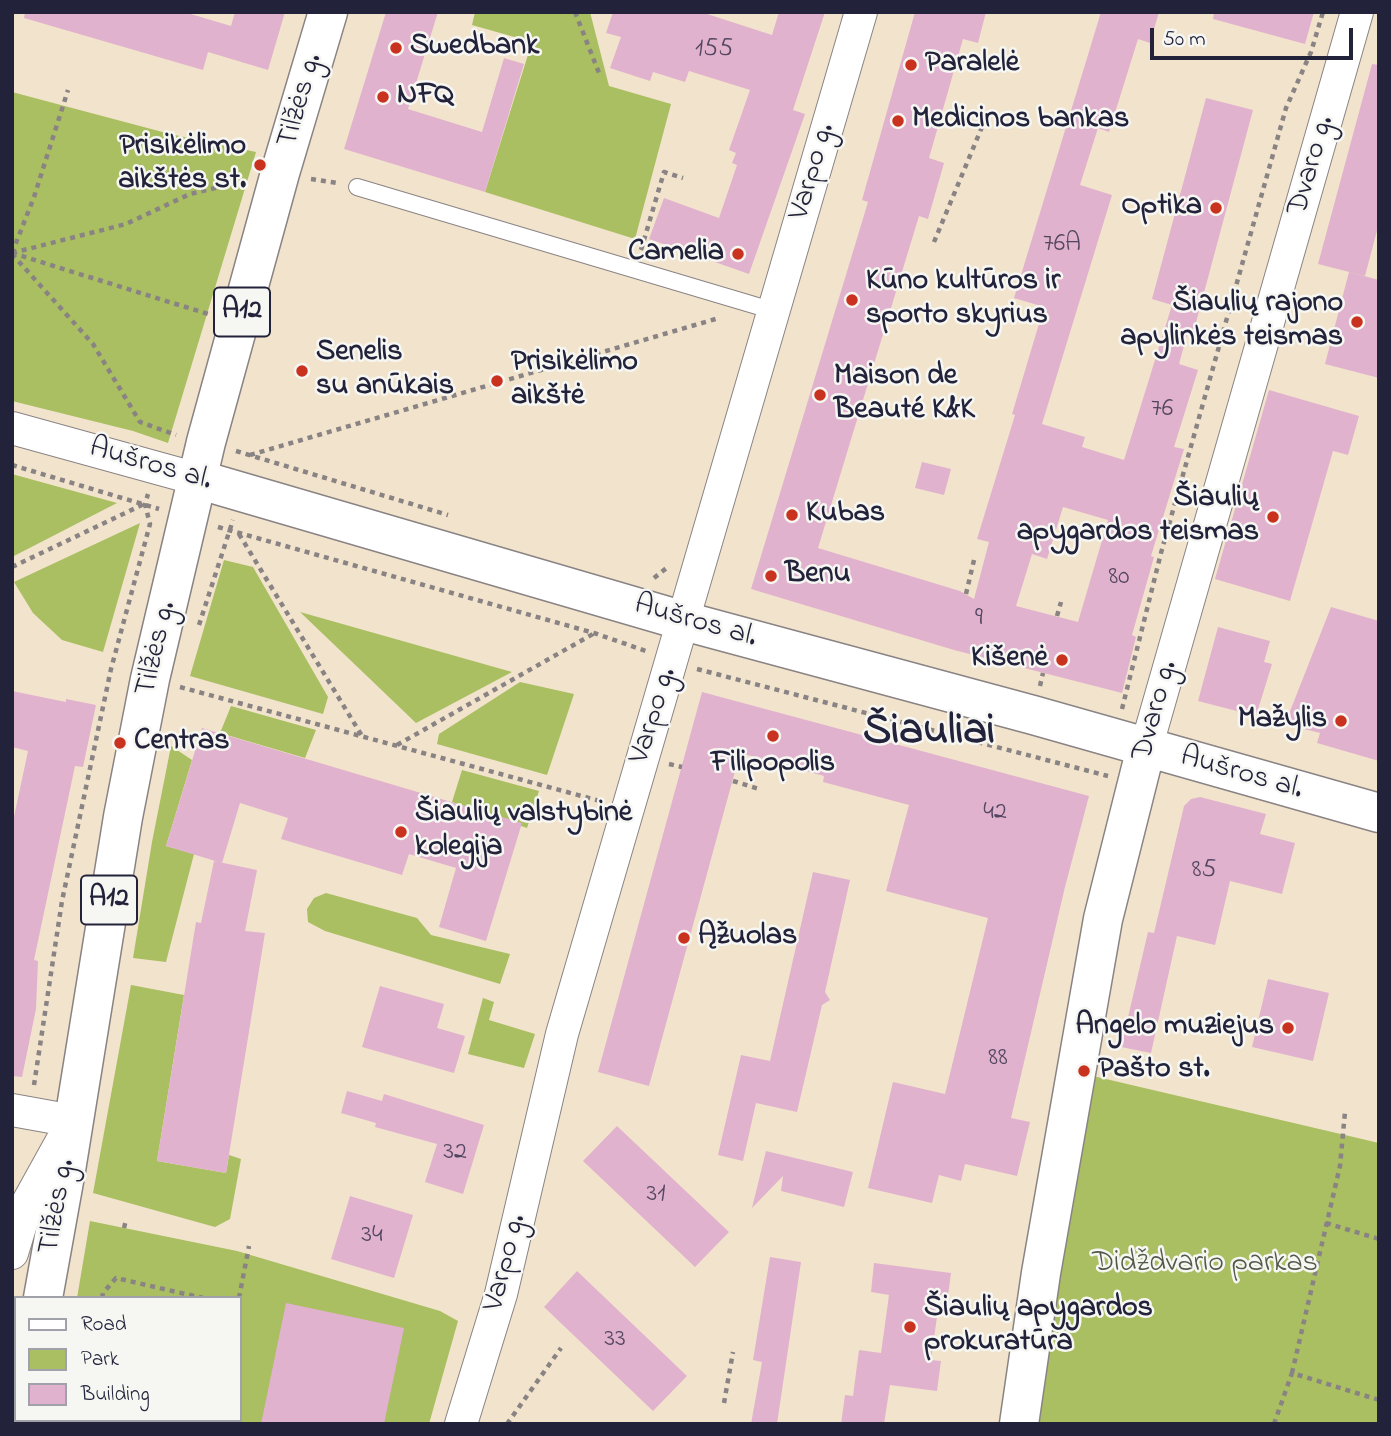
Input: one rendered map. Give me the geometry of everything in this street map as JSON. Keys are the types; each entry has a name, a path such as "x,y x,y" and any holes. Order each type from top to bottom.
{"main road":[{"name":"Tilžės g.","path":"43,1296 122,817 150,679 197,479 280,173 328,12"},
{"name":"Aušros al.","path":"197,479 684,621 1379,813"},
{"name":"Dvaro g.","path":"1019,1424 1041,1273 1103,919 1130,743"}],"street":[{"name":"Varpo g.","path":"461,1424 501,1294 562,1034 684,621 767,309 861,12"},
{"name":"Dvaro g.","path":"1130,743 1357,12"},
{"name":"Aušros al.","path":"12,428 197,479"},
{"path":"12,1253 27,1204 73,1121 21,1112"}],"lane":[{"path":"357,187 767,309"}],"path":[{"path":"575,12 599,73"},
{"path":"1104,776 1130,743 1161,553 1286,108 1311,52 1323,12"},
{"path":"12,253 34,197 68,90"},
{"path":"934,242 987,115"},
{"path":"635,271 664,172 683,178"},
{"path":"12,253 126,224 190,194 280,173 357,187"},
{"path":"12,253 239,324"},
{"path":"12,253 93,344 140,422 165,433"},
{"path":"459,519 250,455 767,309"},
{"path":"12,567 145,504 150,524 111,669 21,1112"},
{"path":"239,533 363,736"},
{"path":"643,574 656,578 683,553 701,557"},
{"path":"966,594 974,560"},
{"path":"1058,616 1061,602"},
{"path":"397,745 594,633"},
{"path":"150,679 588,797"},
{"path":"733,781 759,789"},
{"path":"1274,1424 1292,1373 1340,1166 1345,1112"},
{"path":"124,1227 126,1220"},
{"path":"1326,1223 1379,1239"},
{"path":"239,1296 249,1246"},
{"path":"102,1296 116,1278 194,1296"},
{"path":"507,1424 561,1348"},
{"path":"724,1403 733,1352"},
{"path":"1292,1373 1379,1400"}],"green space":[{"path":"475,12 590,12 609,86 671,104 635,239 485,192 532,42 472,25"},
{"path":"12,92 170,134 256,152 168,443 133,431 12,401"},
{"path":"12,474 117,503 12,557"},
{"path":"140,523 103,652 62,640 33,613 14,582"},
{"path":"224,560 253,567 328,697 323,714 190,676"},
{"path":"300,612 512,672 416,723"},
{"path":"520,682 574,694 547,775 437,744 439,734"},
{"path":"231,706 316,730 305,758 220,733"},
{"path":"171,746 192,760 166,846 194,854 166,962 133,958"},
{"path":"462,770 539,791 527,828 452,802"},
{"path":"326,893 417,918 431,935 510,954 500,984 325,931 308,922 307,909 314,898"},
{"path":"131,985 184,995 157,1161 226,1173 229,1155 241,1159 230,1219 215,1227 93,1193"},
{"path":"483,998 494,1002 489,1020 535,1034 524,1068 468,1054"},
{"name":"Didždvario parkas","path":"1076,1072 1379,1143 1379,1424 1019,1424"},
{"path":"90,1221 237,1251 440,1311 458,1321 429,1424 56,1424 242,1422 242,1296 77,1296"}],"building":[{"path":"25,12 184,12 231,26 235,12 285,12 268,70 208,52 203,70 24,18"},
{"path":"386,12 438,12 408,109 482,132 504,58 524,64 485,192 344,149"},
{"path":"613,12 701,12 772,35 779,12 825,12 793,110 805,114 749,274 649,239 664,198 719,218 737,165 732,163 736,153 729,150 750,90 689,71 685,82 653,72 650,81 610,68 621,37 606,33"},
{"path":"915,12 986,12 978,43 963,39 929,158 944,163 928,219 919,216 818,548 960,591 974,599 989,542 977,539 1015,415 1012,414 1044,307 1014,298 1101,12 1159,12 1150,43 1138,39 1109,132 1098,128 1080,185 1112,195 1042,424 1085,437 1082,447 1124,460 1172,305 1152,299 1206,98 1253,110 1194,330 1189,328 1179,364 1198,370 1174,447 1184,449 1151,556 1154,557 1132,635 1136,637 1122,693 954,650 751,589 868,202 862,200","holes":["1063,507 1108,520 1078,622 1016,606 1032,554 1047,559"]},
{"path":"1214,12 1314,12 1305,44 1213,19"},
{"path":"1372,64 1379,65 1379,223 1365,276 1318,264"},
{"name":"Šiaulių rajono apylinkės teismas","path":"1349,272 1379,280 1379,378 1325,364"},
{"name":"Šiaulių apygardos teismas","path":"1269,390 1359,416 1348,455 1333,451 1290,601 1215,579"},
{"path":"922,462 951,469 944,495 915,488"},
{"path":"1331,607 1379,621 1379,761 1317,743 1320,733 1285,724"},
{"path":"1218,627 1270,641 1264,662 1272,664 1256,716 1198,701"},
{"path":"12,691 96,705 83,767 75,766 34,960 38,961 36,1009 22,1077 12,1076 12,826 28,751 12,747"},
{"path":"702,692 1089,796 1011,1118 1030,1122 1017,1176 965,1164 961,1181 939,1175 932,1203 868,1188 893,1082 945,1094 988,918 886,891 909,805 823,782 824,776 740,753 649,1086 598,1072"},
{"name":"Šiaulių valstybinė kolegija","path":"202,728 522,823 486,941 439,927 456,868 409,854 402,875 281,839 288,818 240,803 222,863 166,846"},
{"path":"1200,797 1266,814 1260,834 1295,843 1282,894 1230,881 1215,945 1177,936 1151,1053 1121,1047 1148,932 1154,933 1184,806 1191,799"},
{"path":"214,861 257,870 245,931 265,933 226,1173 157,1161 196,922 201,923"},
{"path":"813,872 850,880 825,992 830,1000 822,1005 797,1112 756,1103 743,1161 718,1155 741,1055 770,1061"},
{"name":"Angelo muziejus","path":"1268,979 1329,993 1313,1061 1252,1047"},
{"path":"380,986 444,1004 437,1028 465,1036 454,1073 362,1047"},
{"path":"347,1091 382,1101 384,1094 484,1125 463,1194 425,1182 437,1144 375,1127 376,1123 341,1113"},
{"path":"617,1126 729,1232 695,1267 583,1161"},
{"path":"766,1151 853,1172 844,1207 781,1191 783,1176 752,1208"},
{"path":"350,1196 413,1215 394,1278 331,1259"},
{"path":"770,1257 801,1262 777,1424 751,1424 762,1362 753,1360"},
{"name":"Šiaulių apygardos prokuratūra","path":"874,1263 951,1273 947,1303 939,1302 931,1360 941,1361 937,1391 890,1385 884,1424 841,1424 845,1395 853,1396 859,1350 881,1353 889,1295 871,1292"},
{"path":"577,1271 687,1376 653,1411 544,1307"},
{"path":"286,1303 404,1328 384,1424 261,1424"}],"place":[{"name":"Swedbank","path":"396,48"},
{"name":"Paralelė","path":"911,65"},
{"name":"NFQ","path":"383,97"},
{"name":"Medicinos bankas","path":"898,121"},
{"name":"Prisikėlimo aikštės st.","path":"260,165"},
{"name":"Optika","path":"1216,208"},
{"name":"Camelia","path":"738,254"},
{"name":"Kūno kultūros ir sporto skyrius","path":"852,300"},
{"name":"Šiaulių rajono apylinkės teismas","path":"1357,322"},
{"name":"Senelis su anūkais","path":"302,371"},
{"name":"Prisikėlimo aikštė","path":"497,381"},
{"name":"Maison de Beauté K&K","path":"820,395"},
{"name":"Kubas","path":"792,515"},
{"name":"Šiaulių apygardos teismas","path":"1273,517"},
{"name":"Benu","path":"771,576"},
{"name":"Kišenė","path":"1062,660"},
{"name":"Mažylis","path":"1341,721"},
{"name":"Filipopolis","path":"773,736"},
{"name":"Centras","path":"120,743"},
{"name":"Šiaulių valstybinė kolegija","path":"401,832"},
{"name":"Ąžuolas","path":"684,938"},
{"name":"Angelo muziejus","path":"1288,1028"},
{"name":"Pašto st.","path":"1084,1071"},
{"name":"Šiaulių apygardos prokuratūra","path":"910,1327"}],"district":[{"name":"Šiauliai","path":"929,735"}]}
